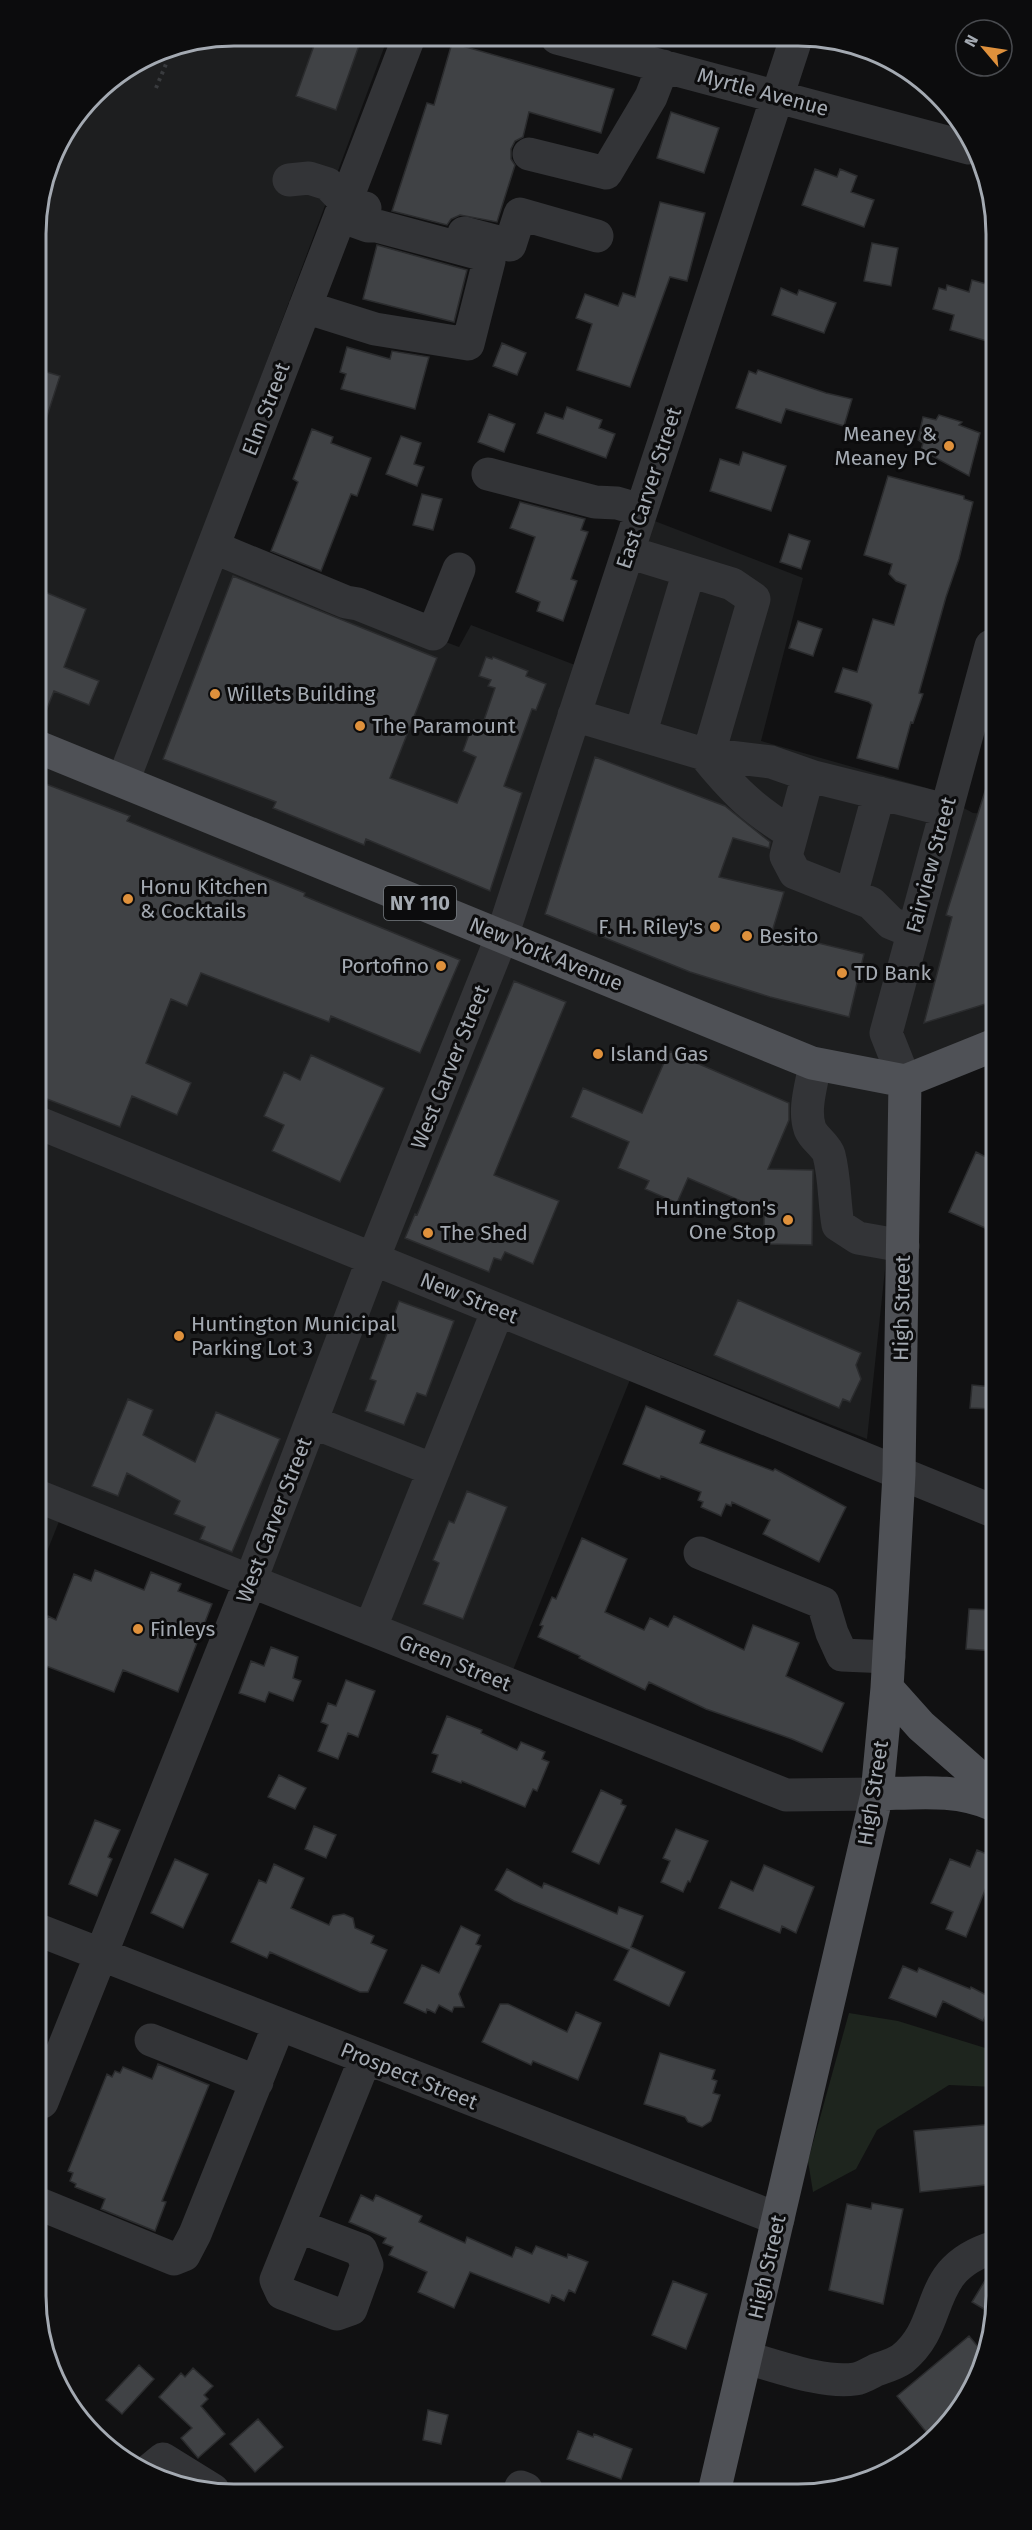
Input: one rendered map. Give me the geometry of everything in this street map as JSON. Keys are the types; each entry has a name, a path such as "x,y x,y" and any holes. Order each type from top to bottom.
{"main road":[{"name":"New York Avenue","path":"47,750 816,1064 905,1081"},
{"path":"905,1081 986,1049"},
{"name":"High Street","path":"717,2484 877,1794 888,1672 899,1474 905,1081"},
{"path":"888,1672 921,1726 985,1783"},
{"path":"877,1794 939,1792 967,1795 985,1802"}],"street":[{"name":"Myrtle Avenue","path":"589,46 963,146"},
{"name":"East Carver Street","path":"502,936 794,46"},
{"name":"Elm Street","path":"123,781 405,47"},
{"path":"529,154 606,173 651,97 663,66"},
{"path":"289,180 309,178 328,184 343,209 368,226 377,226 485,255 489,261 468,344 375,330 305,307"},
{"path":"343,209 510,245 520,214 597,236"},
{"path":"488,474 595,502 617,503 641,510"},
{"path":"213,547 346,602 358,604 433,634 459,569"},
{"path":"628,552 732,584 754,599 711,746 704,754"},
{"path":"640,735 689,571"},
{"name":"Fairview Street","path":"905,1081 886,1033 986,665"},
{"path":"574,715 704,754 771,762 814,777 946,810"},
{"path":"704,754 743,799 762,815 792,833"},
{"path":"814,777 805,786 786,856 795,873 871,903 891,923 913,932"},
{"path":"851,895 879,793"},
{"name":"West Carver Street","path":"46,2092 250,1582 373,1259 502,936"},
{"path":"816,1064 807,1113 811,1131 828,1152 833,1174 838,1225 858,1238 903,1246"},
{"name":"New Street","path":"47,1127 985,1508"},
{"path":"370,1629 498,1310"},
{"path":"312,1422 434,1470"},
{"name":"Green Street","path":"46,1500 786,1794 877,1794"},
{"path":"700,1553 823,1603 832,1633 842,1655 888,1672"},
{"name":"Prospect Street","path":"46,1933 778,2219"},
{"path":"46,2207 174,2259 184,2255 195,2234 279,2025"},
{"path":"150,2040 256,2082"},
{"path":"298,2226 365,2059"},
{"path":"747,2358 828,2378 856,2379 901,2359 916,2341 928,2320 939,2289 956,2266 985,2250"},
{"path":"155,2466 163,2459 196,2480"}],"path":[{"path":"156,88 166,64"}],"shaded area":[{"path":"222,47 384,47 197,548 459,647 471,625 575,665 626,510 803,578 761,741 927,788 973,813 986,814 986,1036 905,1081 867,1439 642,1350 513,1670 70,1494 46,1553 47,222 53,186 66,151 93,110 130,78 162,61 198,50"},
{"path":"849,2013 898,2021 985,2048 985,2087 949,2085 877,2130 856,2169 813,2192 808,2161"}],"building":[{"path":"313,47 359,47 336,110 296,96"},
{"path":"451,47 465,47 614,89 601,133 529,112 523,137 515,141 511,149 511,159 515,165 497,222 460,215 451,219 447,225 392,211 427,103 434,105"},
{"path":"671,112 719,128 704,173 657,158"},
{"path":"815,169 837,177 840,169 857,176 851,192 874,200 864,227 802,205"},
{"path":"660,202 705,213 687,281 670,277 630,387 577,370 592,324 576,318 585,294 618,306 623,293 635,297"},
{"path":"872,243 898,248 891,286 864,281"},
{"path":"377,245 467,270 454,322 363,299"},
{"path":"972,280 986,284 986,341 950,330 954,315 933,309 939,288 946,290 947,285 969,292"},
{"path":"781,288 797,295 799,290 836,303 824,333 772,315"},
{"path":"502,343 526,353 517,375 493,366"},
{"path":"347,347 390,359 392,351 429,357 415,409 341,389 346,374 340,372"},
{"path":"758,370 826,393 852,399 844,426 786,409 781,423 736,408 749,371 756,374"},
{"path":"47,372 60,376 47,417"},
{"path":"567,407 602,420 599,428 615,434 606,458 537,433 545,413 563,419"},
{"path":"489,414 515,424 504,452 478,442"},
{"name":"Meaney & Meaney PC","path":"939,415 962,422 959,425 980,433 969,476 921,450 923,443 918,440 923,417 936,420"},
{"path":"312,429 333,437 331,443 371,458 357,496 351,494 321,571 271,551 298,482 293,479"},
{"path":"401,436 421,443 414,464 424,467 417,486 386,474"},
{"path":"743,452 786,466 771,511 710,491 720,459 739,465"},
{"path":"888,476 964,496 964,499 973,502 959,559 919,693 923,694 913,723 911,722 898,769 857,758 872,705 869,702 835,692 843,668 857,672 873,619 894,625 906,585 896,581 889,574 892,564 864,555"},
{"path":"422,494 442,499 433,530 413,525"},
{"path":"520,502 585,519 581,530 588,532 571,579 577,581 563,621 537,611 540,602 516,592 535,537 510,528"},
{"path":"789,534 810,541 801,569 780,562"},
{"path":"233,576 437,658 390,778 457,803 476,757 463,751 474,720 483,723 495,688 488,686 491,680 479,676 486,657 492,659 493,657 528,671 526,676 546,684 536,710 532,709 504,786 522,793 490,891 366,839 364,845 273,808 276,802 163,759"},
{"path":"47,593 86,609 64,667 99,681 89,705 54,691 47,709"},
{"path":"798,621 822,629 813,656 789,648"},
{"path":"595,757 725,806 770,842 769,848 733,838 719,877 784,892 772,932 864,954 849,1017 770,997 690,972 545,914"},
{"path":"47,784 130,816 127,821 305,893 304,896 460,960 420,1053 331,1016 329,1022 201,973 187,1006 171,999 146,1063 191,1083 177,1115 132,1096 120,1127 47,1099"},
{"path":"986,789 986,1004 924,1023 952,917 946,915"},
{"path":"514,981 566,1002 494,1175 559,1201 533,1264 505,1252 501,1260 494,1258 489,1272 405,1238 415,1214 417,1215"},
{"path":"669,1051 789,1103 789,1120 768,1169 813,1170 812,1245 764,1244 764,1211 688,1178 677,1203 645,1189 649,1181 618,1168 629,1142 571,1117 583,1088 642,1113"},
{"path":"311,1055 384,1088 340,1182 272,1151 284,1125 264,1116 284,1072 300,1080"},
{"path":"976,1152 986,1157 986,1228 949,1212"},
{"path":"738,1300 861,1353 856,1365 861,1379 850,1402 843,1399 839,1408 714,1355"},
{"path":"399,1301 454,1321 426,1396 417,1393 404,1425 365,1411 376,1381 370,1379"},
{"path":"972,1385 985,1386 985,1409 970,1408"},
{"path":"128,1399 153,1410 143,1435 195,1462 216,1412 280,1439 232,1552 200,1539 205,1527 174,1514 180,1501 127,1473 118,1496 92,1486"},
{"path":"646,1406 705,1431 700,1443 773,1471 775,1469 846,1507 819,1562 763,1534 770,1520 732,1502 731,1506 726,1504 721,1516 701,1507 703,1502 698,1500 701,1492 623,1464"},
{"path":"467,1491 507,1507 463,1619 423,1604 439,1563 433,1560 449,1521 454,1523"},
{"path":"582,1538 627,1559 605,1612 644,1630 650,1618 668,1627 674,1616 744,1650 753,1625 799,1643 786,1676 844,1703 822,1752 706,1709 649,1682 645,1690 538,1637 543,1626 540,1625 552,1597 556,1599"},
{"name":"Finleys","path":"95,1570 144,1590 151,1572 181,1584 178,1591 212,1604 178,1692 123,1670 114,1692 46,1666 48,1616 56,1620 74,1574 91,1581"},
{"path":"969,1609 985,1610 985,1650 966,1649"},
{"path":"271,1647 298,1657 293,1678 301,1681 293,1701 269,1692 265,1702 239,1693 251,1661 264,1666"},
{"path":"346,1680 375,1691 358,1737 348,1733 338,1759 318,1751 328,1725 321,1722 328,1703 336,1706"},
{"path":"447,1716 482,1730 481,1733 517,1750 521,1742 545,1752 542,1759 549,1762 537,1791 533,1789 525,1807 462,1781 461,1783 432,1772 438,1755 432,1753"},
{"path":"279,1775 306,1788 295,1809 268,1797"},
{"path":"601,1790 622,1800 621,1804 626,1806 599,1864 572,1852"},
{"path":"95,1820 120,1830 108,1857 112,1859 97,1896 69,1884"},
{"path":"314,1826 336,1835 326,1858 305,1849"},
{"path":"676,1829 708,1841 690,1882 688,1881 683,1892 661,1882 670,1861 663,1858"},
{"path":"977,1850 985,1853 985,1890 966,1937 946,1929 953,1912 931,1903 950,1859 970,1867"},
{"path":"175,1859 208,1874 183,1928 151,1913"},
{"path":"274,1864 304,1878 291,1908 329,1925 333,1916 344,1914 353,1918 355,1928 374,1936 371,1943 387,1950 368,1992 360,1992 270,1952 267,1958 231,1942 259,1880 266,1883"},
{"path":"764,1865 814,1887 796,1933 782,1926 780,1933 719,1908 731,1881 753,1891"},
{"path":"507,1869 542,1888 544,1883 617,1914 619,1907 643,1916 631,1947 685,1972 669,2006 614,1980 629,1950 514,1901 495,1890"},
{"path":"461,1926 480,1935 476,1944 481,1946 459,1994 464,2007 454,2007 452,2012 439,2005 435,2013 427,2009 426,2013 404,2003 422,1965 439,1973"},
{"path":"903,1966 917,1972 919,1968 985,1994 985,2017 983,2021 943,2001 936,2017 889,1998"},
{"path":"500,2004 508,2004 567,2032 576,2012 601,2023 578,2080 533,2061 531,2065 482,2042"},
{"path":"660,2053 715,2070 712,2079 717,2081 713,2093 720,2095 711,2121 702,2127 688,2122 685,2117 644,2104"},
{"path":"158,2064 209,2085 162,2201 166,2202 155,2231 101,2209 105,2199 75,2187 76,2184 70,2181 73,2173 68,2171 107,2074 112,2077 115,2071 120,2073 123,2067 152,2079"},
{"path":"985,2125 985,2185 920,2192 914,2131"},
{"path":"361,2195 373,2201 376,2195 422,2216 419,2222 465,2243 467,2237 512,2257 516,2247 532,2254 536,2246 567,2258 568,2254 588,2262 575,2293 569,2290 564,2301 552,2295 549,2303 470,2272 454,2308 418,2292 427,2272 389,2255 393,2247 383,2243 386,2238 349,2222"},
{"path":"872,2203 903,2209 883,2304 829,2290 847,2204 871,2209"},
{"path":"673,2281 707,2294 686,2349 652,2335"},
{"path":"985,2281 985,2310 972,2302"},
{"path":"969,2336 978,2347 971,2368 954,2400 927,2432 897,2396"},
{"path":"139,2365 154,2379 122,2414 106,2400"},
{"path":"193,2368 213,2386 204,2395 208,2399 201,2406 225,2434 198,2458 181,2438 192,2428 159,2397 181,2373 185,2377"},
{"path":"428,2410 448,2415 441,2444 423,2440"},
{"path":"258,2419 283,2447 255,2472 230,2444"},
{"path":"578,2431 593,2437 594,2434 632,2449 621,2479 567,2459"}],"place":[{"name":"Meaney & Meaney PC","path":"949,446"},
{"name":"Willets Building","path":"215,694"},
{"name":"The Paramount","path":"360,726"},
{"name":"Honu Kitchen & Cocktails","path":"128,899"},
{"name":"F. H. Riley's","path":"715,927"},
{"name":"Besito","path":"747,936"},
{"name":"Portofino","path":"441,966"},
{"name":"TD Bank","path":"842,973"},
{"name":"Island Gas","path":"598,1054"},
{"name":"Huntington's One Stop","path":"788,1220"},
{"name":"The Shed","path":"428,1233"},
{"name":"Huntington Municipal Parking Lot 3","path":"179,1336"},
{"name":"Finleys","path":"138,1629"}]}
